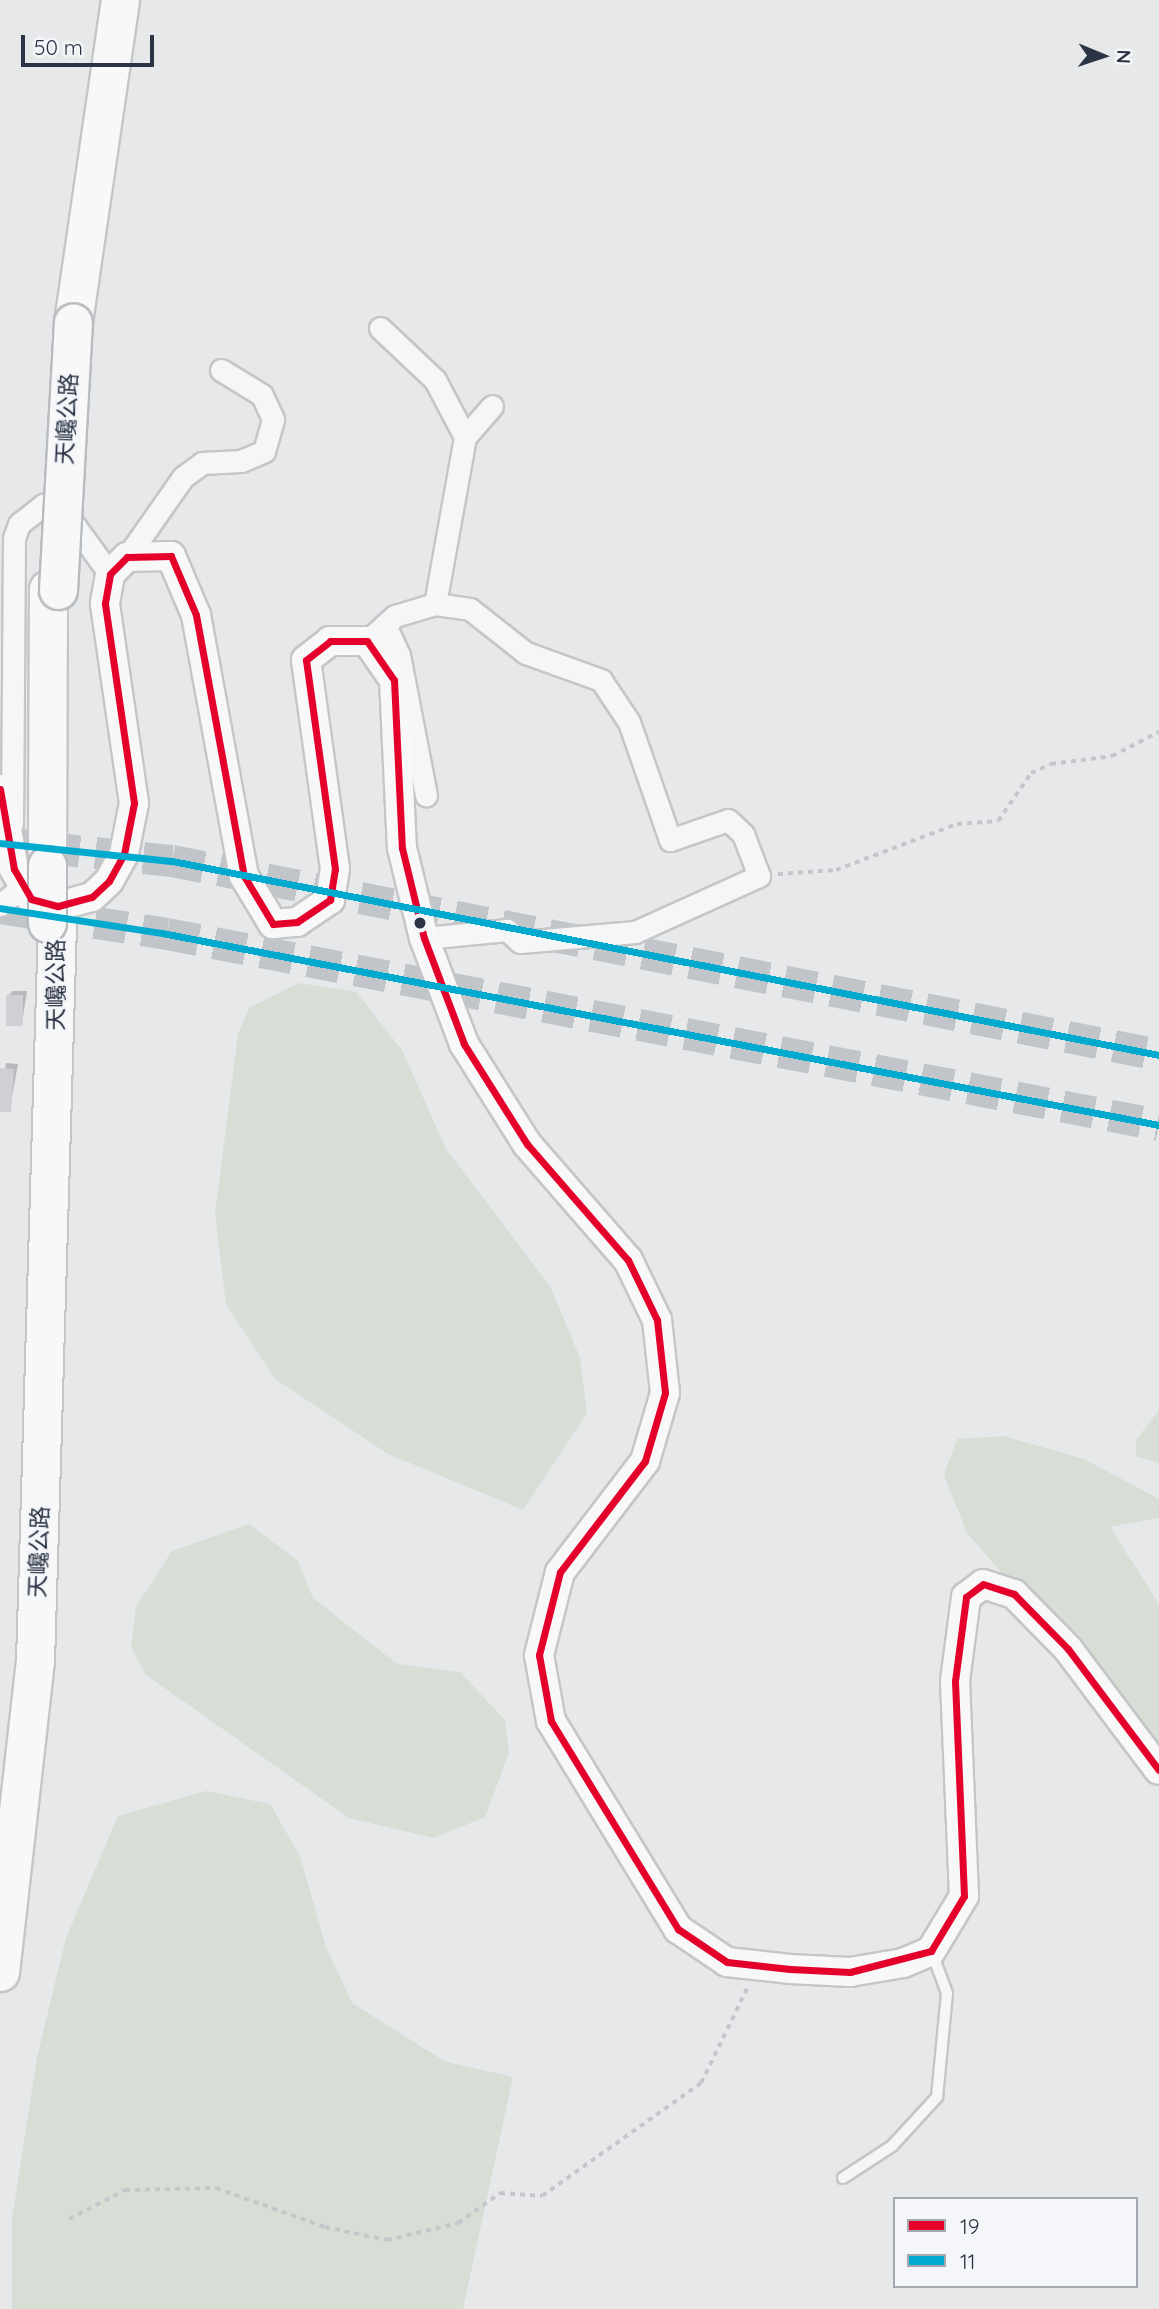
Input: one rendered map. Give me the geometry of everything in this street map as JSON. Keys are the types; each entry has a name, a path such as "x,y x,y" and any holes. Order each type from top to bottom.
{"highway":[{"name":"天巉公路","path":"0,1972 35,1661 52,922 31,881 53,589 67,322 108,0"},
{"name":"天巉公路","path":"67,322 120,0"},
{"name":"天巉公路","path":"0,1868 26,1660 52,922"}],"street":[{"path":"380,328 435,380 465,437"},
{"path":"0,789 8,833 31,881 31,899 58,906 92,897 124,854 134,803 105,603 119,566 183,477 202,463 242,461 264,451 273,419 262,395 221,370"},
{"path":"435,604 465,437 492,407"},
{"path":"8,833 16,815 14,538 19,524 36,509 58,503 119,566"},
{"path":"119,566 171,556 186,584 232,788 244,876 273,924 322,911 335,869 306,660 330,641 376,633 435,604 470,609 526,653 601,680 629,722 670,840 728,820 743,834 758,876 635,932 520,942 506,930 424,938"},
{"path":"376,633 399,655 426,795"},
{"path":"376,633 394,680 402,848 424,938 464,1044 527,1144 628,1260 657,1320 665,1393 645,1461 559,1572 539,1655 551,1721 678,1929 727,1962 757,1965 850,1972 903,1963 931,1951 964,1896 955,1681 966,1597 983,1584 1014,1594 1068,1649 1159,1770"}],"lane":[{"path":"843,2178 892,2146 937,2097 947,1993 931,1951"}],"path":[{"path":"758,876 836,870 957,824 998,821 1031,773 1051,764 1112,756 1159,732"},
{"path":"69,2219 125,2190 216,2188 325,2227 387,2240 458,2224 500,2193 542,2196 701,2083 757,1965"}],"shaded area":[{"path":"299,983 356,992 402,1050 446,1149 550,1286 580,1358 587,1413 523,1510 388,1454 275,1379 226,1304 215,1214 238,1034 249,1008"},
{"path":"1159,1410 1159,1463 1136,1456 1136,1440"},
{"path":"1004,1436 1084,1459 1159,1499 1159,1518 1110,1527 1159,1604 1159,1752 967,1533 944,1475 957,1439"},
{"path":"249,1524 298,1561 313,1598 397,1664 460,1672 505,1720 509,1753 485,1817 434,1838 349,1818 146,1675 131,1647 136,1607 172,1551"},
{"path":"206,1791 270,1804 300,1856 326,1947 352,2003 446,2062 513,2077 463,2309 12,2309 12,2219 37,2057 66,1938 118,1816"}],"building":[{"path":"6,995 23,995 23,1026 6,1026"},
{"path":"0,1068 14,1069 11,1112 0,1112"}],"tunnel":[{"path":"0,843 172,861 1159,1055"},
{"path":"0,908 167,934 1159,1125"}],"transit line":[{"name":"19","path":"0,789 14,869 31,899 58,906 92,897 109,881 124,854 134,803 105,603 110,574 127,557 171,556 196,615 244,876 273,924 297,922 330,900 335,869 306,660 330,641 367,641 394,680 402,848 424,938 464,1044 527,1144 628,1260 657,1320 665,1393 645,1461 560,1572 539,1655 551,1721 678,1929 727,1962 790,1969 850,1972 931,1951 964,1896 955,1681 966,1597 983,1584 1014,1594 1068,1649 1159,1770"},
{"name":"11","path":"0,843 172,861 1159,1055"},
{"name":"11","path":"0,908 167,934 1159,1125"}]}
